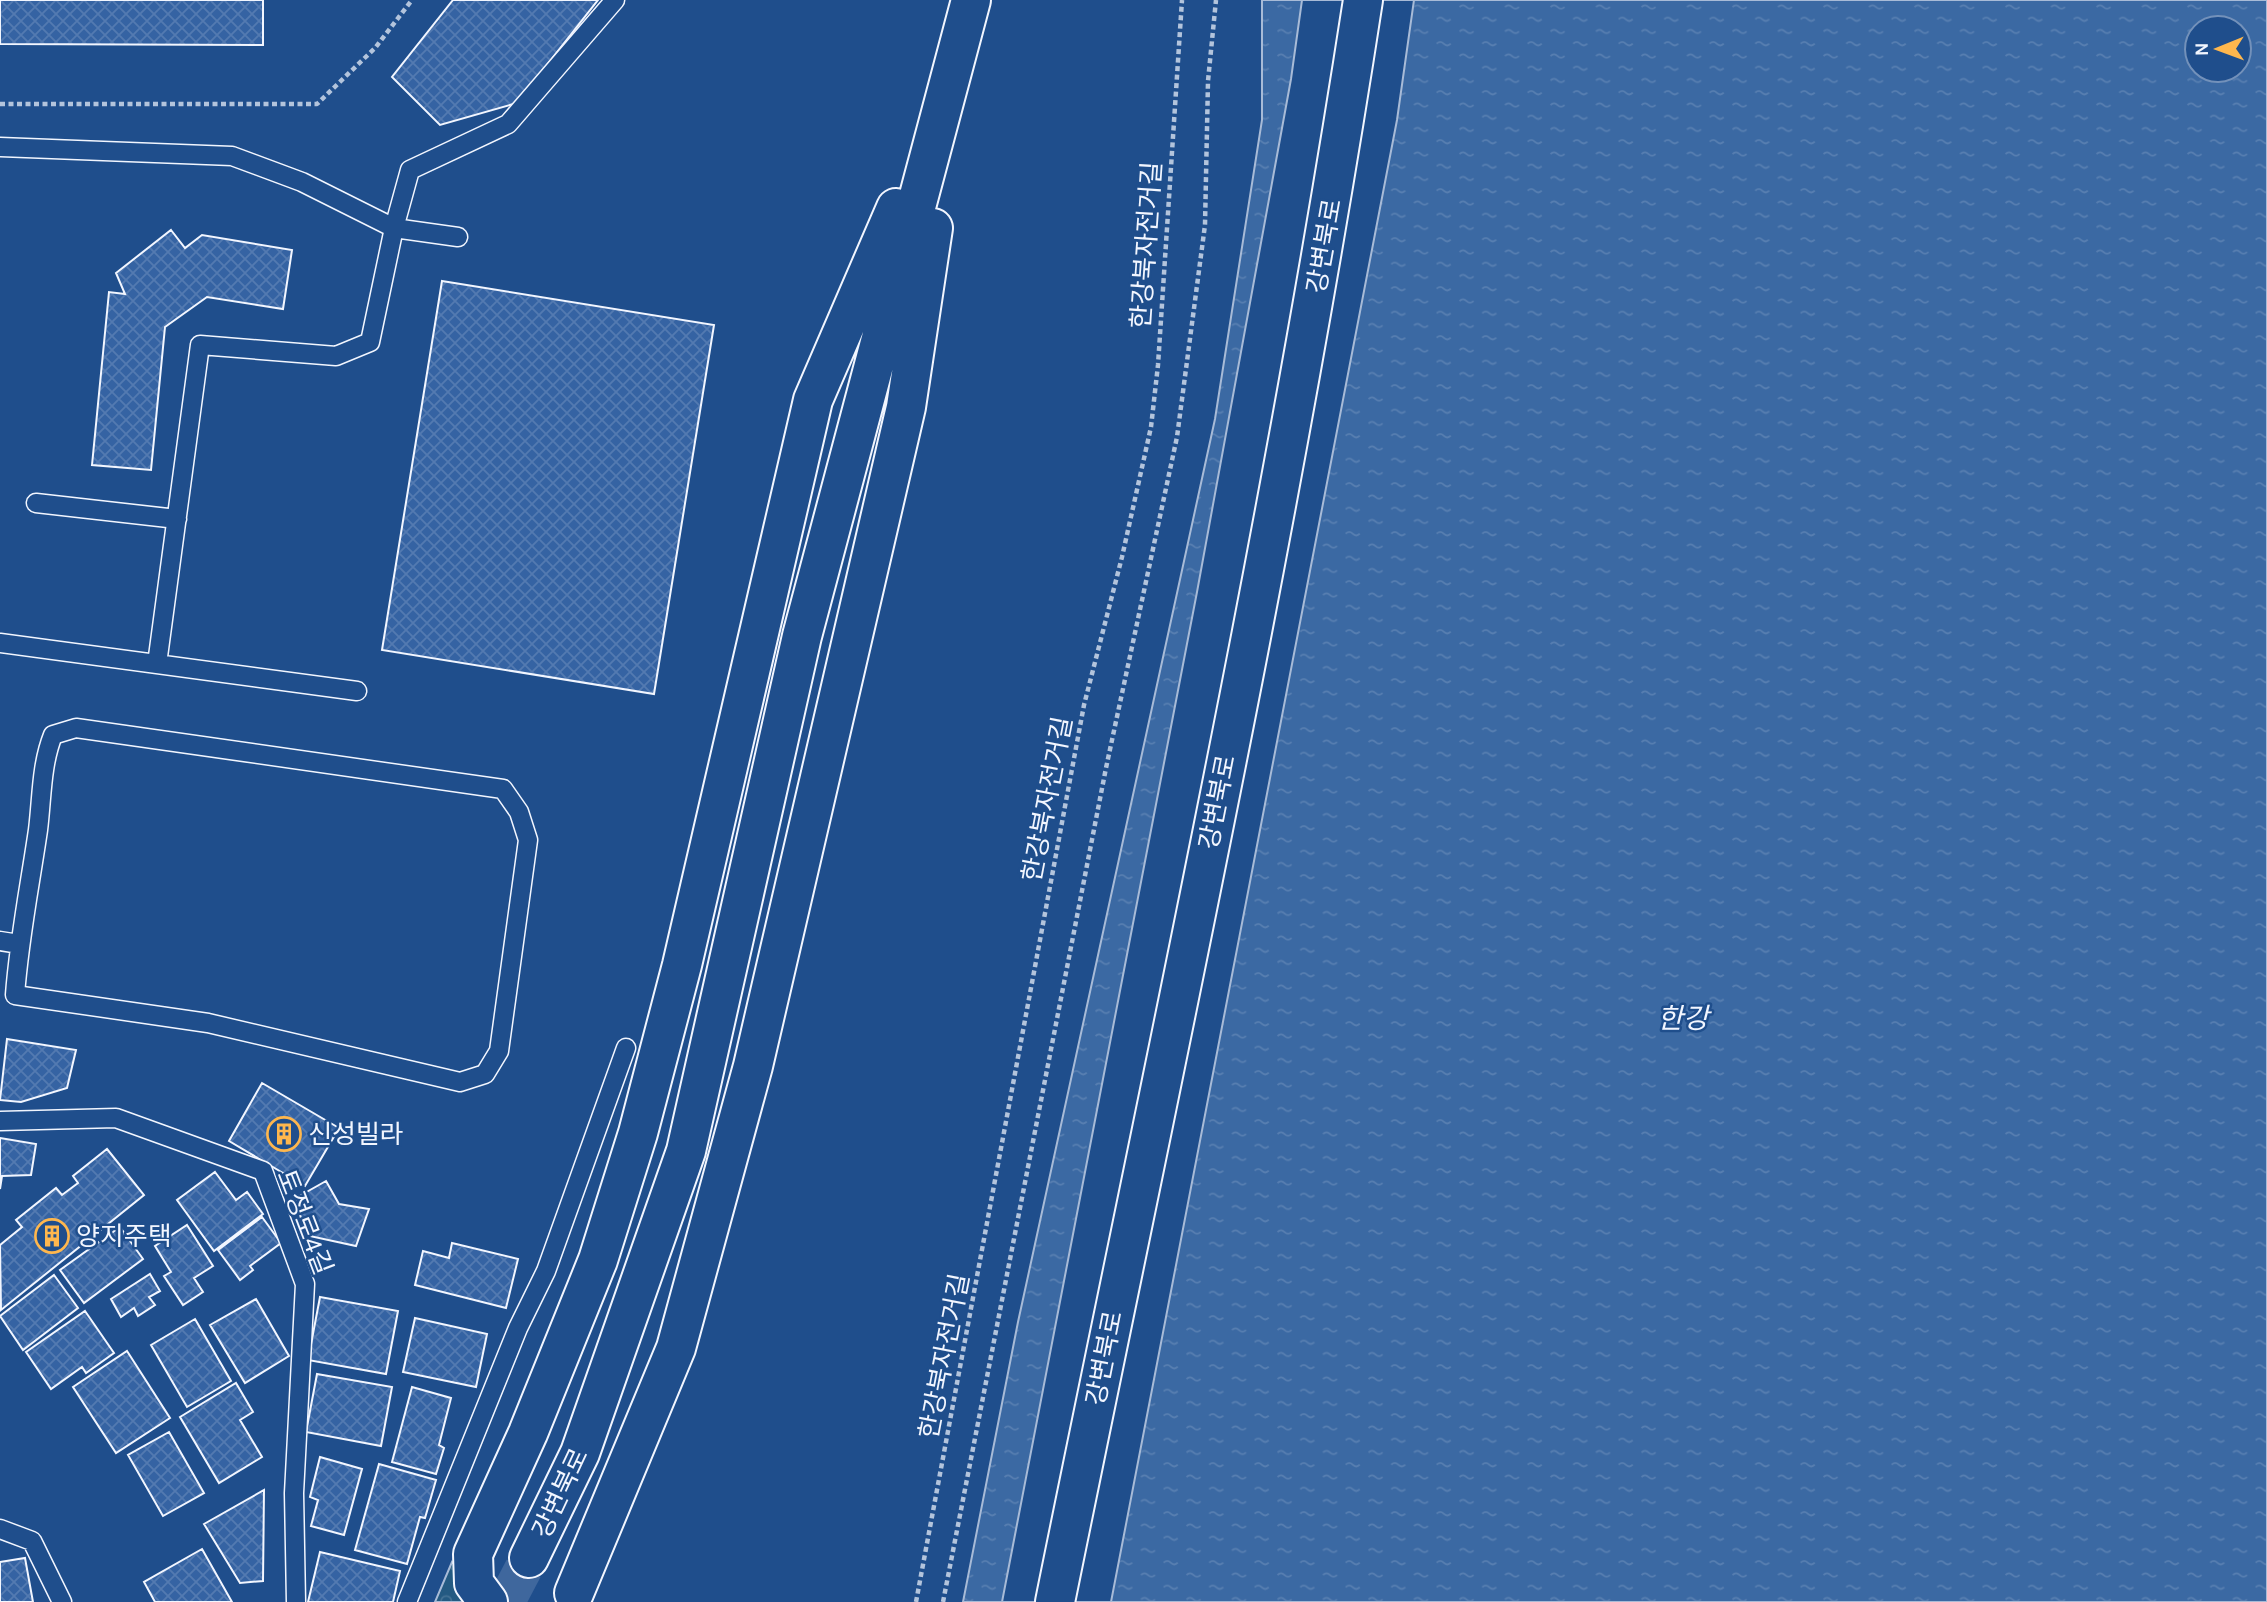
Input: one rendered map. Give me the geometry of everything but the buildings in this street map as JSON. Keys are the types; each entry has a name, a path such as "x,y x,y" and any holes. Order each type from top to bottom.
{"highway":[{"name":"강변북로","path":"529,1558 580,1453 686,1151 802,636 971,0"},
{"name":"강변북로","path":"1055,1602 1283,479 1333,195 1363,0"},
{"name":"강변북로","path":"574,1593 676,1348 753,1066 906,407 959,49"},
{"path":"477,1595 473,1554 528,1433 598,1260 638,1133 682,965 813,400 948,91"}],"lane":[{"path":"157,664 200,345 336,356 370,342 394,228 410,170 508,124 615,0"},
{"path":"0,147 232,156 302,182 394,228 458,237"},
{"path":"36,503 177,519"},
{"path":"0,643 357,691"},
{"path":"76,728 503,789 519,812 528,840 499,1051 485,1074 460,1082 208,1023 15,995 19,944 47,751 53,735 76,728"},
{"path":"0,942 19,944"},
{"path":"407,1602 519,1328 546,1271 626,1048"},
{"name":"토정로4길","path":"0,1121 116,1118 262,1171 305,1284 294,1493 296,1602"},
{"path":"0,1529 32,1541 62,1602"}],"path":[{"path":"0,104 317,104 375,48 412,0"},
{"name":"한강북자전거길","path":"916,1602 1084,705 1122,557 1151,427 1158,365 1182,0"},
{"path":"943,1602 1104,781 1177,437 1205,225 1208,80 1216,0"}],"green space":[{"path":"452,1562 462,1571 465,1602 435,1602"}],"water":[{"name":"한강","path":"1262,0 2267,0 2267,1602 963,1602 1018,1322 1215,419 1262,120"}],"pier":[{"path":"1302,0 1414,0 1397,120 1111,1602 1002,1602 1197,592 1291,79"}],"tunnel":[{"path":"506,1602 529,1558"}],"place":[{"name":"신성빌라","path":"284,1134"},
{"name":"양지주택","path":"52,1236"}]}
